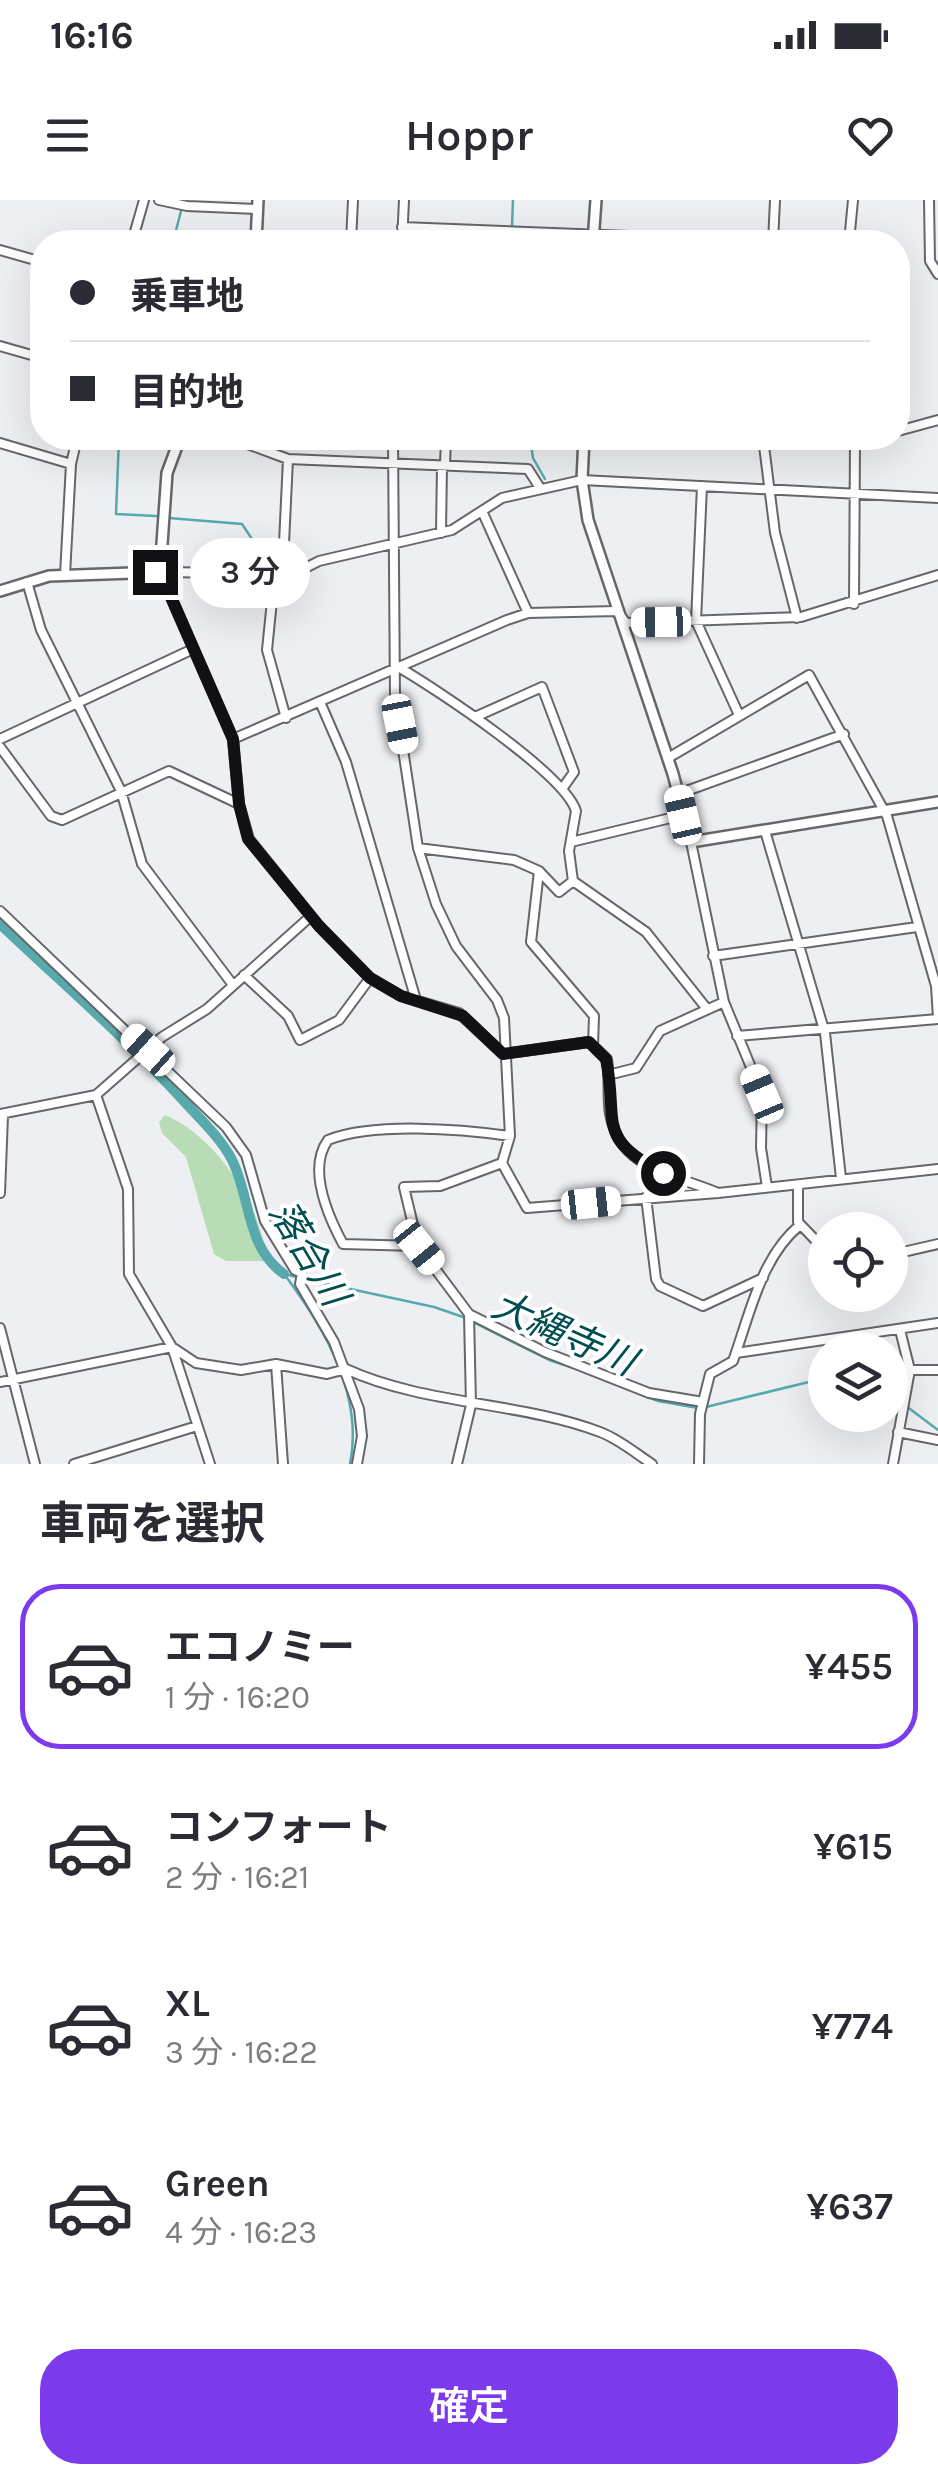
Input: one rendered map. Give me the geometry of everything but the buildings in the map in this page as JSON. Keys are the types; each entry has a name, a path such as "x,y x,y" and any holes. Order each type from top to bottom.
{"street":[{"path":"135,230 144,200"},
{"path":"159,200 258,204 257,230"},
{"path":"352,230 353,200"},
{"path":"402,230 404,200"},
{"path":"594,230 596,200"},
{"path":"774,230 775,200"},
{"path":"850,230 853,200"},
{"path":"930,200 930,261 938,274"},
{"path":"402,226 466,230"},
{"path":"0,250 30,259"},
{"path":"0,346 30,355"},
{"path":"910,428 938,420"},
{"path":"0,443 71,464"},
{"path":"66,575 74,450"},
{"path":"176,450 167,473 160,572 233,739 239,804 248,839 311,916 370,978 463,1016 503,1054"},
{"path":"263,450 288,459 528,469 540,488"},
{"path":"393,450 391,545 396,670 418,848 444,923 502,1010 510,1136 502,1163 526,1208 718,1193 938,1168"},
{"path":"441,533 445,450"},
{"path":"583,450 582,480 588,520 668,758 691,842 724,1002 762,1094 761,1148 768,1188"},
{"path":"765,450 775,533 797,618"},
{"path":"854,450 854,604"},
{"path":"288,459 284,543 292,575"},
{"path":"0,591 66,575 233,573 274,580 319,561 441,533 502,498 582,480 938,498"},
{"path":"702,486 696,621 740,715"},
{"path":"482,511 528,614"},
{"path":"617,611 626,622 797,618 938,576 938,567"},
{"path":"274,580 267,650 286,718"},
{"path":"27,582 41,630 121,791 142,864 233,985"},
{"path":"233,739 528,614 617,611"},
{"path":"0,739 193,649"},
{"path":"396,670 474,717 562,788 576,810 571,842 573,882"},
{"path":"668,758 809,675 885,812 937,986 938,1019 737,1036"},
{"path":"474,717 542,687 574,772 562,788"},
{"path":"320,702 344,756 416,1000"},
{"path":"678,794 844,734"},
{"path":"0,747 51,816 62,820 169,772 239,804"},
{"path":"691,842 938,802"},
{"path":"571,842 683,815"},
{"path":"765,831 822,1028 840,1178"},
{"path":"418,848 514,860 540,871 559,892 573,882"},
{"path":"540,871 531,942 594,1016 593,1046"},
{"path":"573,882 646,932 707,1008"},
{"path":"0,910 226,1127 246,1155 265,1221 300,1279 360,1420 357,1464"},
{"path":"0,1193 2,1115 96,1095 244,976 311,916"},
{"path":"713,956 917,928"},
{"path":"244,976 288,1016 300,1040 339,1020 370,978"},
{"path":"608,1075 636,1068 660,1030 724,1002"},
{"path":"503,1054 577,1042 593,1046 606,1059 612,1121 628,1154 640,1163 718,1193"},
{"path":"96,1095 128,1189 129,1274 172,1347 210,1464"},
{"path":"418,1246 343,1244 326,1208 321,1185 321,1156 328,1140 344,1134 381,1132 510,1136"},
{"path":"502,1163 440,1186 404,1186 418,1246 469,1318 648,1393 702,1406"},
{"path":"798,1184 800,1225 808,1233"},
{"path":"646,1197 660,1286 703,1306 764,1277"},
{"path":"699,1464 702,1406 710,1374 730,1363 782,1240 800,1225"},
{"path":"908,1251 938,1244"},
{"path":"457,1464 471,1405 469,1318"},
{"path":"736,1353 938,1323"},
{"path":"0,1328 34,1464"},
{"path":"900,1330 910,1370 908,1380"},
{"path":"0,1382 172,1347 196,1364 251,1372 276,1364 341,1371 471,1405 602,1432 652,1464"},
{"path":"276,1364 283,1464"},
{"path":"910,1370 938,1370"},
{"path":"74,1464 197,1426"},
{"path":"892,1464 898,1432 938,1440"}],"green space":[{"path":"165,1115 202,1139 233,1176 256,1219 266,1261 226,1261 214,1254 186,1157 162,1133 159,1122"}],"waterway":[{"path":"512,226 513,200"},
{"path":"176,230 181,211"},
{"path":"119,450 116,514 156,516"},
{"path":"532,450 545,479"},
{"path":"169,518 242,524 276,575"},
{"path":"274,621 278,586"},
{"name":"落合川","path":"0,924 138,1054 214,1134 237,1172 262,1250 284,1274"},
{"name":"大縄寺川","path":"284,1274 297,1277"},
{"name":"落合川","path":"284,1274 326,1339 346,1388 353,1438 350,1464"},
{"name":"大縄寺川","path":"304,1279 434,1307 466,1318"},
{"name":"大縄寺川","path":"473,1322 549,1360 589,1373"},
{"name":"大縄寺川","path":"706,1407 808,1382"},
{"name":"大縄寺川","path":"638,1393 698,1408"},
{"name":"大縄寺川","path":"908,1408 938,1430"}],"route":[{"path":"155,572 160,572 233,739 239,804 248,839 319,926 370,978 401,996 463,1016 503,1054 589,1042 608,1064 610,1112 622,1146 640,1163 663,1173"}]}
